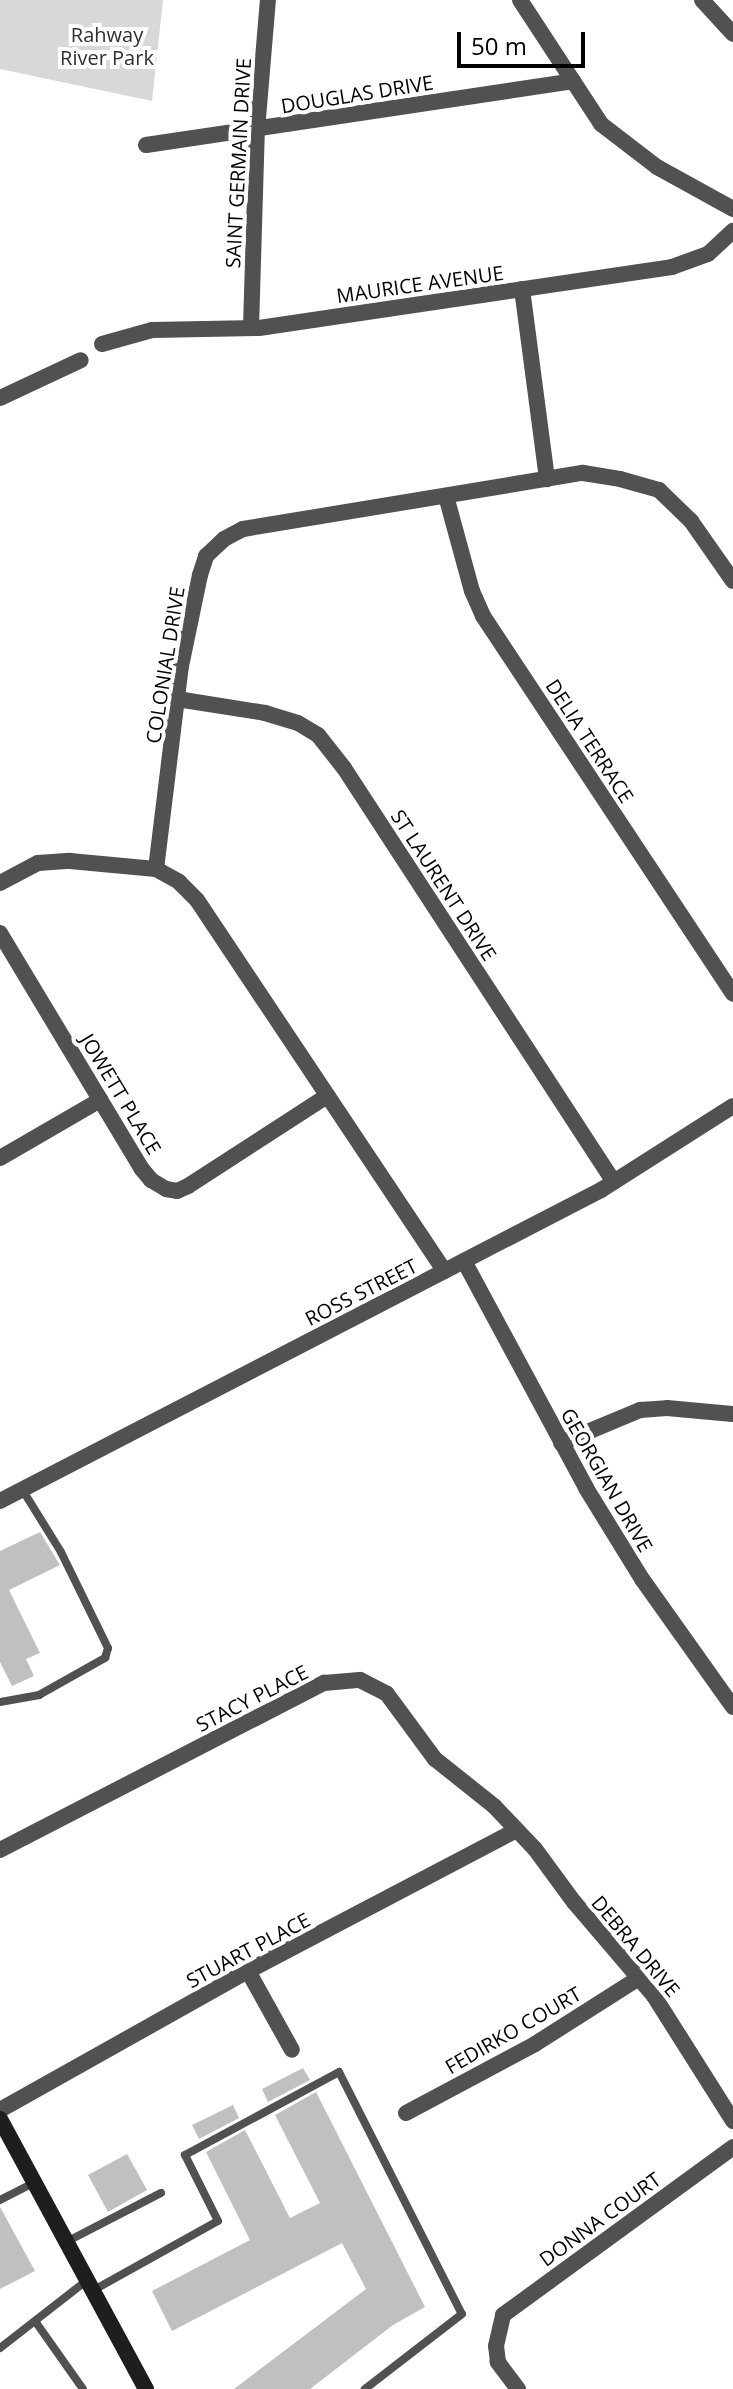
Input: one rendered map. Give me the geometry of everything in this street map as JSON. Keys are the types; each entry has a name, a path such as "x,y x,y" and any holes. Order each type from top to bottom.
{"main road":[{"path":"0,2119 146,2389"}],"street":[{"name":"SAINT GERMAIN DRIVE","path":"251,328 257,130 268,0"},
{"path":"520,0 601,124 627,147 733,209"},
{"path":"702,0 733,34"},
{"name":"DOUGLAS DRIVE","path":"146,145 573,81"},
{"name":"MAURICE AVENUE","path":"102,344 152,330 251,328 672,267 708,254 733,231"},
{"path":"522,289 547,479"},
{"path":"0,398 81,360"},
{"name":"COLONIAL DRIVE","path":"156,869 177,699 200,575 206,556 224,539 243,529 583,473 659,490 691,521 733,581"},
{"name":"DELIA TERRACE","path":"446,496 472,591 483,616 733,994"},
{"name":"ST LAURENT DRIVE","path":"177,699 265,713 298,723 318,735 344,768 614,1182"},
{"path":"0,883 38,863 70,861 156,869 179,882 197,900 444,1271"},
{"name":"JOWETT PLACE","path":"0,933 151,1180 177,1191 327,1096"},
{"path":"0,1158 100,1100"},
{"name":"ROSS STREET","path":"0,1501 614,1182 733,1106"},
{"name":"GEORGIAN DRIVE","path":"464,1261 561,1443 642,1579 733,1707"},
{"path":"561,1443 640,1410 667,1408 733,1414"},
{"name":"STACY PLACE","path":"0,1850 324,1683 342,1679 360,1680 387,1694 435,1759 494,1806"},
{"name":"DEBRA DRIVE","path":"494,1806 639,1978 677,2029 733,2121"},
{"name":"STUART PLACE","path":"0,2110 248,1971 516,1830"},
{"path":"248,1971 292,2050"},
{"name":"FEDIRKO COURT","path":"406,2113 535,2044 639,1978"},
{"name":"DONNA COURT","path":"518,2389 498,2362 498,2329 503,2315 733,2147"}],"lane":[{"path":"0,1702 39,1695 105,1658 108,1648 61,1552 22,1489"},
{"path":"0,2348 88,2286 218,2221 185,2155 339,2072 462,2314 365,2389"},
{"path":"0,2200 34,2183"},
{"path":"65,2242 161,2193"},
{"path":"35,2321 83,2389"}],"green space":[{"name":"Rahway River Park","path":"0,0 163,0 152,101 0,69"}],"building":[{"path":"40,1532 60,1565 9,1590 40,1653 26,1659 34,1676 12,1686 0,1662 0,1551"},
{"path":"303,2068 310,2080 268,2102 262,2089"},
{"path":"316,2092 425,2307 393,2325 310,2389 234,2389 366,2289 342,2243 172,2331 152,2291 250,2240 206,2152 245,2130 290,2218 320,2203 275,2115"},
{"path":"233,2105 239,2118 199,2139 192,2125"},
{"path":"127,2154 147,2190 108,2212 88,2175"},
{"path":"0,2207 35,2271 0,2289"}]}
